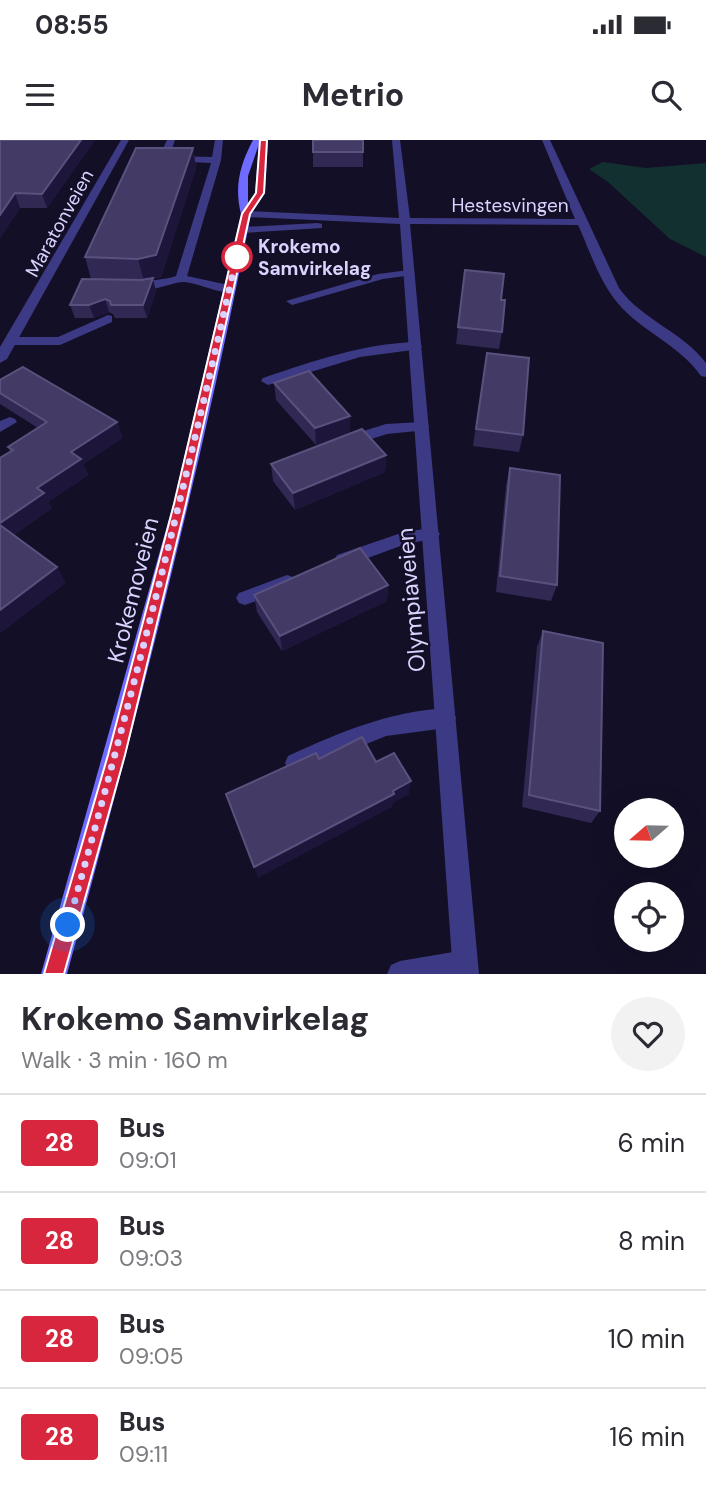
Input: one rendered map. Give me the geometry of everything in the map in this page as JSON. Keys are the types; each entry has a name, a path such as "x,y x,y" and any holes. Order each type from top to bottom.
{"main road":[{"name":"Krokemoveien","path":"244,222 239,192 257,140"},
{"name":"Krokemoveien","path":"54,974 116,755 186,479 244,222 260,193 264,140"}],"street":[{"name":"Maratonveien","path":"0,359 125,140"},
{"path":"171,140 165,155 169,159 216,160"},
{"path":"181,278 216,160 219,140"},
{"name":"Olympiaveien","path":"396,140 466,969"},
{"path":"546,140 582,222"},
{"path":"244,222 363,221"},
{"path":"244,222 405,222"},
{"name":"Hestesvingen","path":"405,222 582,222 619,296 628,307 681,345 706,373"},
{"path":"292,301 382,276 409,273"},
{"path":"115,286 163,285 181,278 229,289"},
{"path":"11,341 60,341 108,319"},
{"path":"268,381 351,355 383,348 415,346"},
{"path":"328,449 386,429 422,427"},
{"path":"245,598 404,538 430,534"},
{"path":"281,771 356,735 392,723 446,718"},
{"path":"400,974 466,969"}],"green space":[{"path":"603,162 646,168 706,163 706,257 670,239 608,182 589,169"}],"building":[{"path":"0,140 81,140 42,194 15,193 0,215"},
{"path":"313,140 363,140 363,152 313,152"},
{"path":"136,148 193,148 156,255 138,259 85,257"},
{"path":"465,270 504,274 501,300 505,300 502,332 458,327"},
{"path":"153,278 143,305 111,305 110,301 105,299 89,305 70,305 82,279"},
{"path":"487,353 529,358 523,435 476,429"},
{"path":"23,367 117,422 71,452 81,459 37,488 44,493 0,523 0,458 13,450 8,447 47,422 0,393 0,380"},
{"path":"309,371 350,416 315,428 274,383"},
{"path":"362,429 386,455 293,493 271,464"},
{"path":"510,468 560,475 557,585 500,576"},
{"path":"0,525 57,567 0,610"},
{"path":"360,548 388,585 280,636 254,595"},
{"path":"543,631 603,643 600,811 529,795"},
{"path":"362,737 376,762 394,753 411,781 393,791 394,794 254,867 226,794 316,753 319,759"}],"bus line":[{"name":"28","path":"54,974 116,755 180,504 246,214 260,193 264,140"}],"place":[{"name":"Krokemo Samvirkelag","path":"237,257"}],"route":[{"path":"68,925 116,755 180,504 238,250 237,257"}]}
